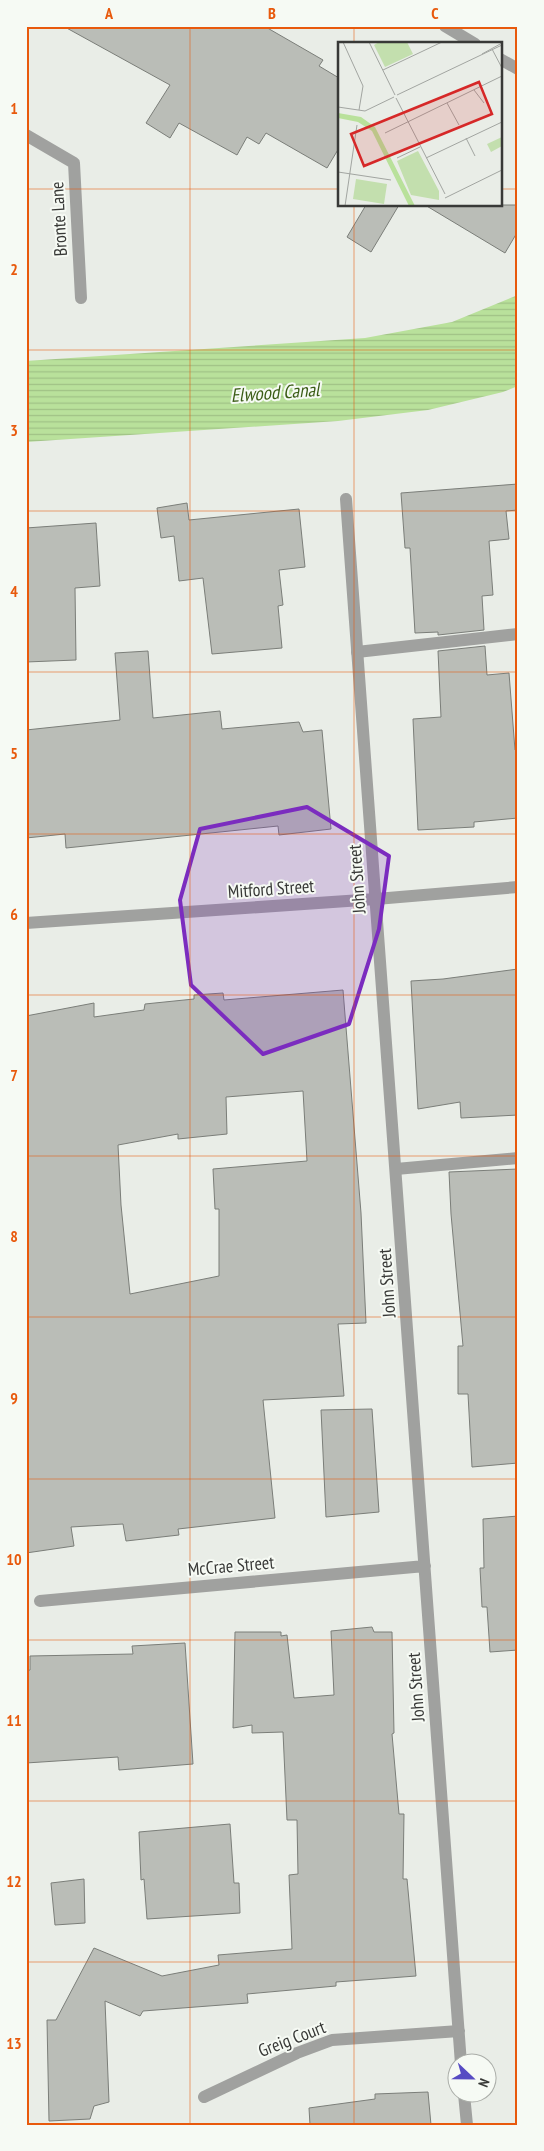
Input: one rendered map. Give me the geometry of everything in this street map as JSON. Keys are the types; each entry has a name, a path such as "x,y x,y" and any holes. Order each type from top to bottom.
{"street":[{"path":"445,26 472,42"},
{"path":"502,60 518,69"},
{"name":"Bronte Lane","path":"26,135 74,163 81,298"},
{"name":"John Street","path":"346,499 461,2054"},
{"path":"358,652 518,634"},
{"name":"Mitford Street","path":"26,923 376,899 518,887"},
{"path":"396,1169 518,1158"},
{"name":"McCrae Street","path":"40,1601 425,1566"},
{"name":"Greig Court","path":"204,2097 297,2053 332,2040 459,2031"},
{"path":"465,2104 467,2125"}],"highlighted area":[{"path":"307,807 389,856 379,929 349,1024 263,1054 191,985 180,900 200,829"}],"water":[{"name":"Elwood Canal","path":"518,295 518,386 503,392 428,410 338,421 26,442 26,361 365,338 452,322"}],"building":[{"path":"63,26 264,26 323,60 319,66 338,77 338,150 327,168 266,133 259,144 247,137 237,155 179,123 170,138 146,123 170,85"},
{"path":"518,205 518,231 505,253 427,206"},
{"path":"365,206 398,206 371,252 347,237"},
{"path":"518,484 518,510 506,511 509,539 489,541 493,595 482,596 484,630 438,635 438,632 415,633 410,548 405,548 401,493"},
{"path":"187,503 189,520 299,509 305,567 279,570 283,605 278,606 282,648 212,654 203,578 179,581 174,536 161,538 157,508"},
{"path":"96,523 100,586 75,588 76,660 26,662 26,528"},
{"path":"485,646 487,675 509,673 515,750 518,750 518,818 474,822 474,827 418,830 413,719 441,717 438,651"},
{"path":"148,651 153,718 220,711 222,729 299,722 303,732 322,730 331,829 279,835 278,826 66,848 65,834 26,838 26,730 120,720 115,653"},
{"path":"518,969 518,1115 461,1118 460,1102 418,1109 411,981 443,979"},
{"path":"343,990 361,1213 366,1323 338,1324 344,1396 263,1400 275,1518 178,1529 179,1535 126,1541 123,1524 71,1527 74,1546 26,1553 26,1016 94,1003 94,1017 144,1010 145,1004 194,999 194,995 223,993 224,1000","holes":["303,1091 307,1161 213,1169 215,1209 219,1209 219,1276 130,1294 121,1205 118,1145 178,1134 178,1139 227,1134 226,1097"]},
{"path":"518,1169 518,1463 472,1467 468,1394 458,1394 458,1346 463,1346 449,1172"},
{"path":"372,1409 379,1512 326,1517 321,1410"},
{"path":"518,1516 518,1650 490,1652 487,1607 482,1607 480,1568 484,1568 483,1519"},
{"path":"372,1627 374,1632 392,1632 394,1733 392,1734 399,1814 404,1814 403,1879 407,1879 416,1976 336,1982 336,1986 247,1994 248,2003 143,2011 140,2016 105,2001 109,2102 94,2106 90,2119 49,2121 47,2020 56,2020 94,1948 162,1976 219,1965 218,1955 292,1949 289,1875 298,1874 297,1820 287,1820 283,1732 252,1733 252,1725 233,1728 235,1632 281,1632 281,1636 287,1635 294,1698 334,1695 331,1631"},
{"path":"185,1643 193,1764 119,1770 118,1757 26,1763 26,1671 30,1670 30,1656 133,1654 132,1646"},
{"path":"230,1824 234,1883 239,1883 240,1913 147,1919 144,1879 141,1880 139,1832"},
{"path":"84,1879 85,1923 55,1925 51,1883"},
{"path":"428,2092 431,2125 310,2125 309,2108 375,2099 375,2094"}]}
